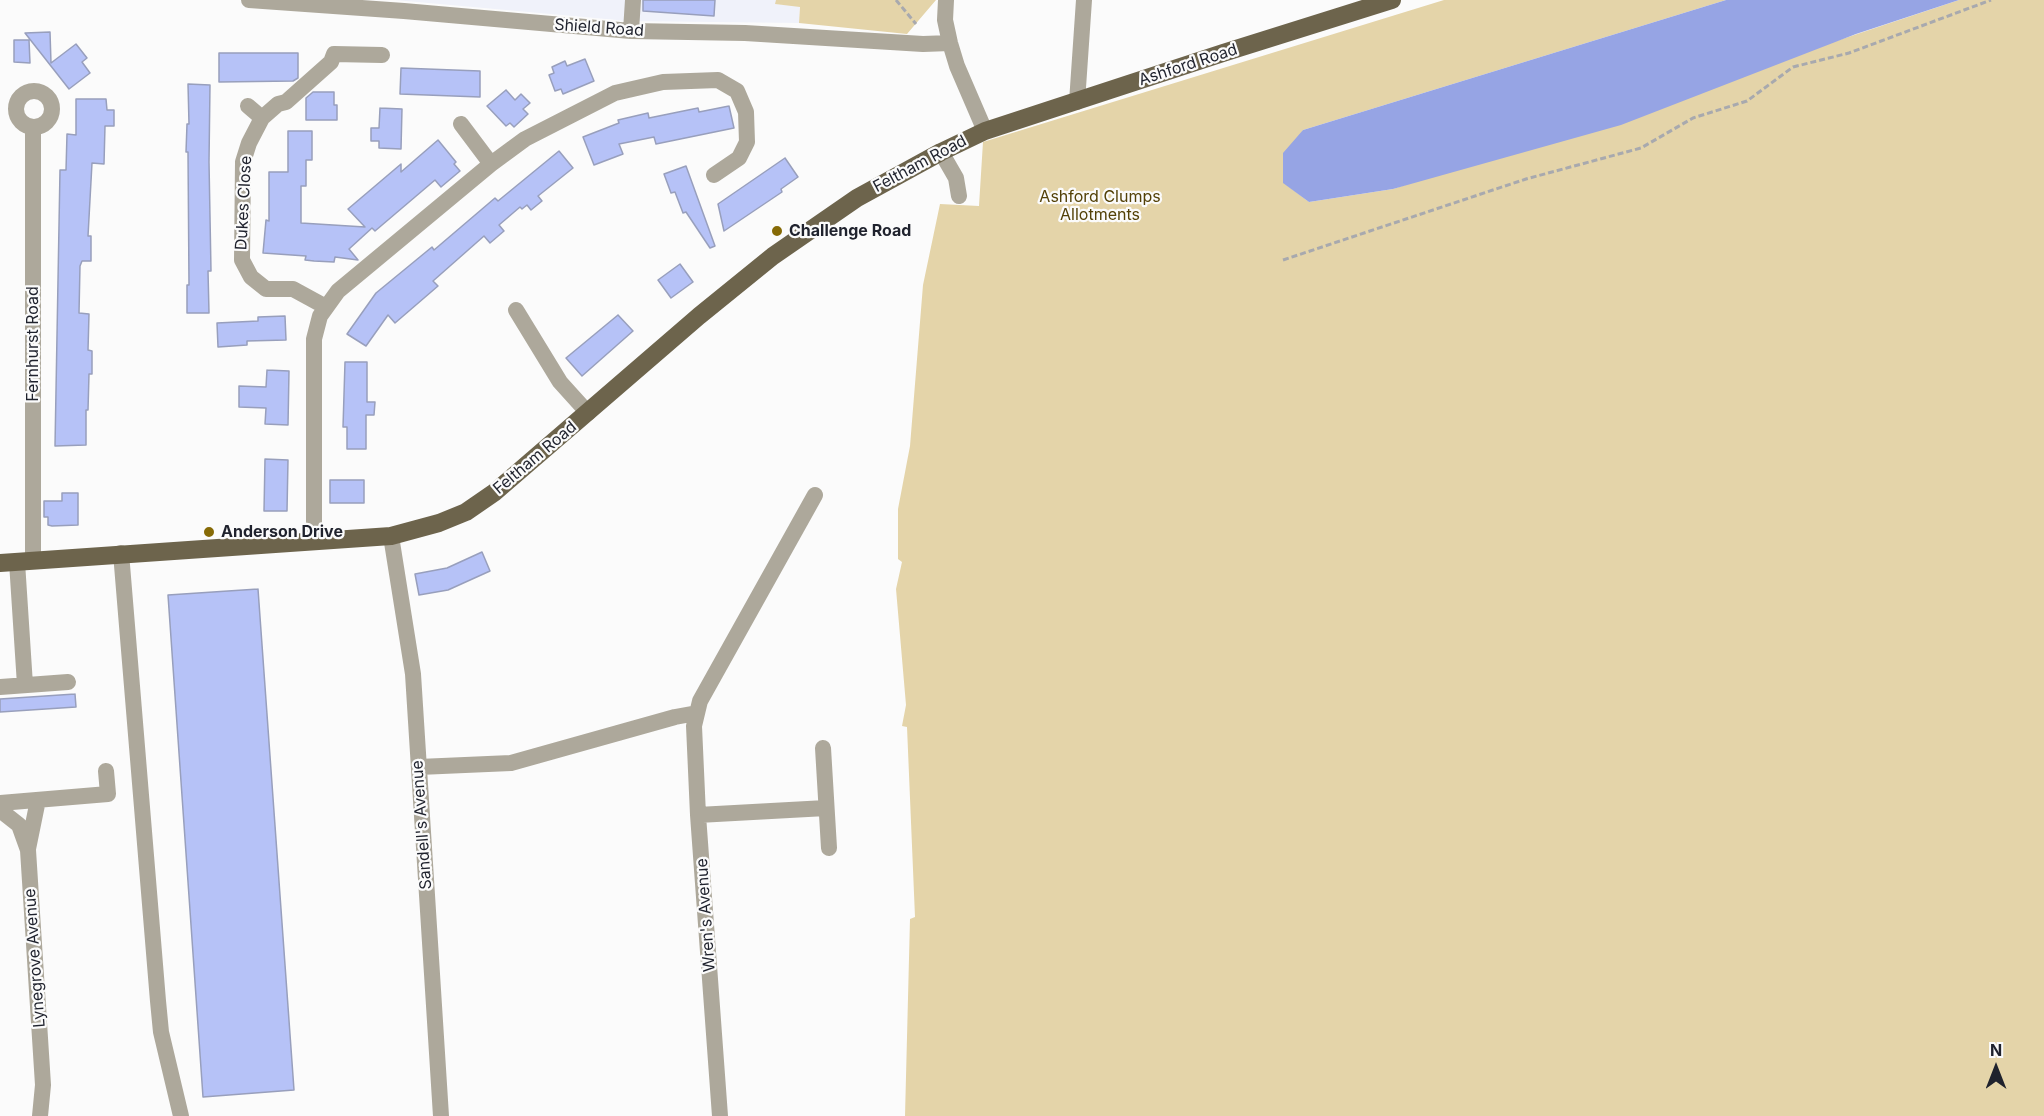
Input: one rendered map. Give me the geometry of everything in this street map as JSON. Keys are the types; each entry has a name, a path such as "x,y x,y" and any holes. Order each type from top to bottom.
{"main road":[{"name":"Ashford Road","path":"985,131 1392,0"},
{"name":"Feltham Road","path":"17,562 391,536 439,523 466,512 495,492 699,316 773,256 857,198 985,131"}],"street":[{"name":"Shield Road","path":"249,0 357,4 631,32 745,33 922,44 950,43"},
{"path":"631,32 633,0"},
{"path":"946,0 945,20 950,43 957,66 985,131"},
{"path":"1077,102 1083,0"},
{"name":"Dukes Close","path":"326,307 292,289 266,289 251,277 242,260 243,162 249,142 262,118 278,104 286,102 331,62 334,54 382,55"},
{"path":"314,541 314,339 320,316 338,291 525,139 615,93 663,82 718,80 737,91 746,112 747,142 740,158 714,175"},
{"path":"248,106 262,118"},
{"path":"461,124 492,164"},
{"name":"Fernhurst Road","path":"26,685 17,562 33,127"},
{"path":"941,152 956,178 959,196"},
{"path":"516,310 560,382 588,413"},
{"name":"Wren's Avenue","path":"720,1116 698,814 694,726 700,701 815,495"},
{"name":"Sandell's Avenue","path":"391,536 413,674 441,1116"},
{"path":"121,554 161,1032 181,1116"},
{"path":"0,687 68,682"},
{"path":"419,767 511,763 675,717 697,713"},
{"path":"823,748 829,848"},
{"path":"0,803 108,794 106,771"},
{"path":"28,850 38,800"},
{"path":"698,814 826,808"},
{"name":"Lynegrove Avenue","path":"0,810 18,825 28,850 43,1085 40,1116"}],"path":[{"path":"896,0 916,24"},
{"path":"1283,260 1526,180 1641,148 1693,118 1747,101 1793,67 1849,53 1991,0"}],"shaded area":[{"path":"395,0 776,0 776,4 800,6 799,23 628,21"}],"green space":[{"path":"776,0 936,0 907,34 799,23 800,7 775,4"},
{"name":"Ashford Clumps Allotments","path":"1444,0 1726,0 1303,130 1283,182 1309,202 1393,189 1959,0 2044,0 2044,1116 905,1116 910,919 915,917 907,727 902,726 906,705 896,589 902,562 898,559 898,509 910,446 923,285 940,204 979,206 983,142"}],"water":[{"path":"1726,0 1959,0 1856,34 1621,125 1393,189 1309,202 1283,183 1283,153 1303,130"}],"building":[{"path":"643,0 715,0 714,16 643,11"},
{"path":"50,32 51,63 76,44 87,58 82,62 90,73 69,89 25,33"},
{"path":"14,40 29,40 30,63 14,62"},
{"path":"219,53 298,53 298,78 293,81 219,82"},
{"path":"585,59 594,81 563,94 561,89 555,91 549,75 554,73 552,67 565,61 567,66"},
{"path":"401,68 480,71 480,97 400,94"},
{"path":"188,84 210,85 211,271 208,271 209,313 187,313 187,285 189,285 188,152 186,152 187,124 189,124"},
{"path":"506,90 515,100 521,94 530,103 523,109 528,114 514,127 510,123 506,126 487,106"},
{"path":"313,92 334,92 337,120 306,120 306,98"},
{"path":"76,99 106,99 107,110 114,110 114,126 105,126 104,164 92,163 88,236 91,236 91,261 82,261 80,266 79,313 89,314 88,350 92,351 92,374 89,374 88,410 86,410 86,445 55,446 60,170 66,170 67,134 76,135"},
{"path":"729,106 734,128 656,144 654,137 619,144 623,154 594,165 583,137 619,123 618,120 648,113 649,118 698,108 699,112"},
{"path":"380,108 402,109 401,149 379,148 379,141 371,141 371,128 379,128"},
{"path":"288,131 312,131 312,160 306,160 306,186 301,186 301,223 365,227 348,209 401,164 401,172 438,140 456,162 454,164 460,171 441,187 435,180 375,231 372,228 349,249 358,260 335,257 334,262 314,261 305,260 306,256 263,253 266,220 269,221 269,172 288,172"},
{"path":"559,151 573,168 538,196 542,201 531,210 527,205 522,209 520,207 499,225 504,231 490,243 484,236 433,281 438,286 395,323 388,315 366,346 347,334 376,293 432,247 434,250 495,198 498,201"},
{"path":"785,158 798,177 781,189 782,192 724,231 718,204"},
{"path":"686,166 715,246 710,248 686,212 683,213 675,192 671,193 664,174"},
{"path":"680,264 693,282 671,298 658,280"},
{"path":"618,315 633,331 582,376 566,358"},
{"path":"285,316 286,340 247,341 247,345 218,347 217,323 258,321 258,317"},
{"path":"345,362 367,362 367,402 375,402 374,415 366,415 366,449 347,449 347,427 343,427"},
{"path":"267,370 289,371 288,425 265,424 266,408 239,407 239,386 266,387"},
{"path":"265,459 288,460 287,511 264,511"},
{"path":"330,480 364,480 364,503 330,503"},
{"path":"62,493 78,493 78,525 52,526 48,525 48,517 44,517 44,501 62,501"},
{"path":"482,552 490,571 448,590 419,595 415,574 447,568"},
{"path":"258,589 294,1090 203,1097 168,595"},
{"path":"75,694 76,707 0,712 0,699"}],"place":[{"name":"Challenge Road","path":"777,231"},
{"name":"Anderson Drive","path":"209,532"}]}
